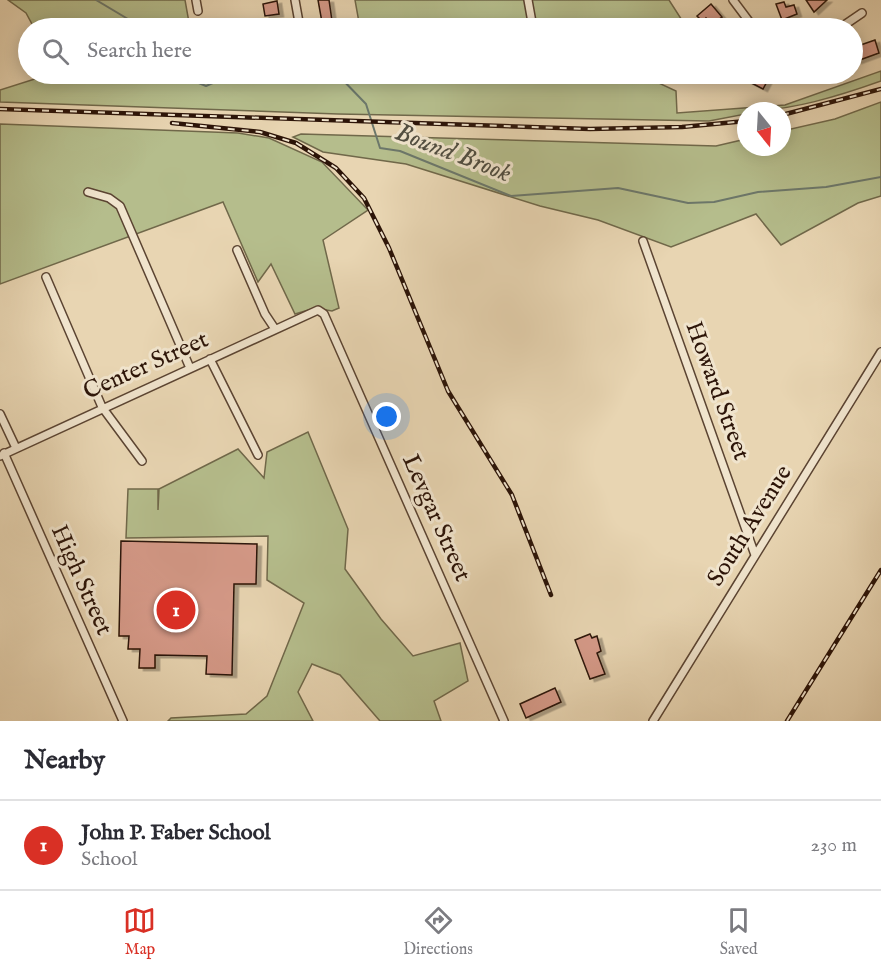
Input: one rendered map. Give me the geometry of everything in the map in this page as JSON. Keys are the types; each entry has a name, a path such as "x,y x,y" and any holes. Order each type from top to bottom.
{"street":[{"path":"196,0 198,11"},
{"path":"295,0 298,18"},
{"path":"528,0 531,18"},
{"path":"733,0 746,18"},
{"path":"855,18 862,13"},
{"path":"88,192 110,198 120,206 190,368"},
{"name":"Howard Street","path":"643,241 755,555"},
{"path":"237,250 265,314 275,329"},
{"path":"45,277 102,407 142,462"},
{"name":"Levgar Street","path":"309,314 318,310 324,314 504,721"},
{"name":"Center Street","path":"2,454 309,314"},
{"name":"South Avenue","path":"653,721 881,352"},
{"path":"210,359 258,455"},
{"path":"0,414 16,448"},
{"name":"High Street","path":"2,454 120,720"}],"green space":[{"path":"8,0 185,0 188,18 29,18 26,13"},
{"path":"355,0 669,0 681,18 358,18"},
{"path":"881,71 881,81 832,97 791,106 791,103 844,84 863,84 863,77"},
{"path":"19,84 661,84 676,91 677,113 737,109 737,116 709,121 338,114 0,102 0,90"},
{"path":"881,102 881,196 858,203 781,245 756,214 671,247 598,220 540,206 406,164 323,152 293,137 301,134 716,146 737,141 737,156 791,156 791,129 835,119"},
{"path":"0,124 238,133 269,138 322,162 368,210 323,240 339,308 332,311 315,308 295,314 271,264 258,282 223,202 0,284"},
{"path":"308,432 348,529 345,569 381,619 413,656 460,643 468,681 434,701 441,721 380,721 340,675 312,664 298,692 313,721 168,721 171,718 246,714 267,696 304,603 267,580 268,536 126,538 128,489 158,489 158,510 159,489 238,449 264,478 267,452"}],"building":[{"path":"318,0 329,0 332,18 321,18"},
{"path":"806,0 827,0 814,12"},
{"path":"277,1 279,14 265,16 263,4"},
{"path":"784,2 786,7 794,5 797,14 781,18 776,4"},
{"path":"711,4 722,17 699,18 697,16"},
{"path":"875,40 879,53 863,59 863,44"},
{"path":"753,84 766,84 763,89"},
{"path":"121,541 257,544 256,584 234,584 232,675 206,674 207,656 155,655 155,668 139,668 140,649 128,649 129,636 119,636"},
{"path":"590,634 592,638 597,636 601,651 597,653 605,674 590,679 575,640"},
{"path":"555,688 561,702 526,718 520,704"}],"waterway":[{"name":"Bound Brook","path":"96,0 126,18"},
{"name":"Bound Brook","path":"201,84 206,86 210,84"},
{"name":"Bound Brook","path":"347,84 366,104 380,148 400,151 511,196 618,188 688,203 714,202 758,192 826,187 881,177"}],"railway":[{"path":"791,113 881,89"},
{"path":"0,109 590,129 682,127 737,122"},
{"path":"172,123 260,132 296,143 336,168 364,198 389,248 448,391 512,495 551,595"},
{"path":"787,721 881,570"}],"place":[{"name":"John P. Faber School","path":"176,610"}]}
